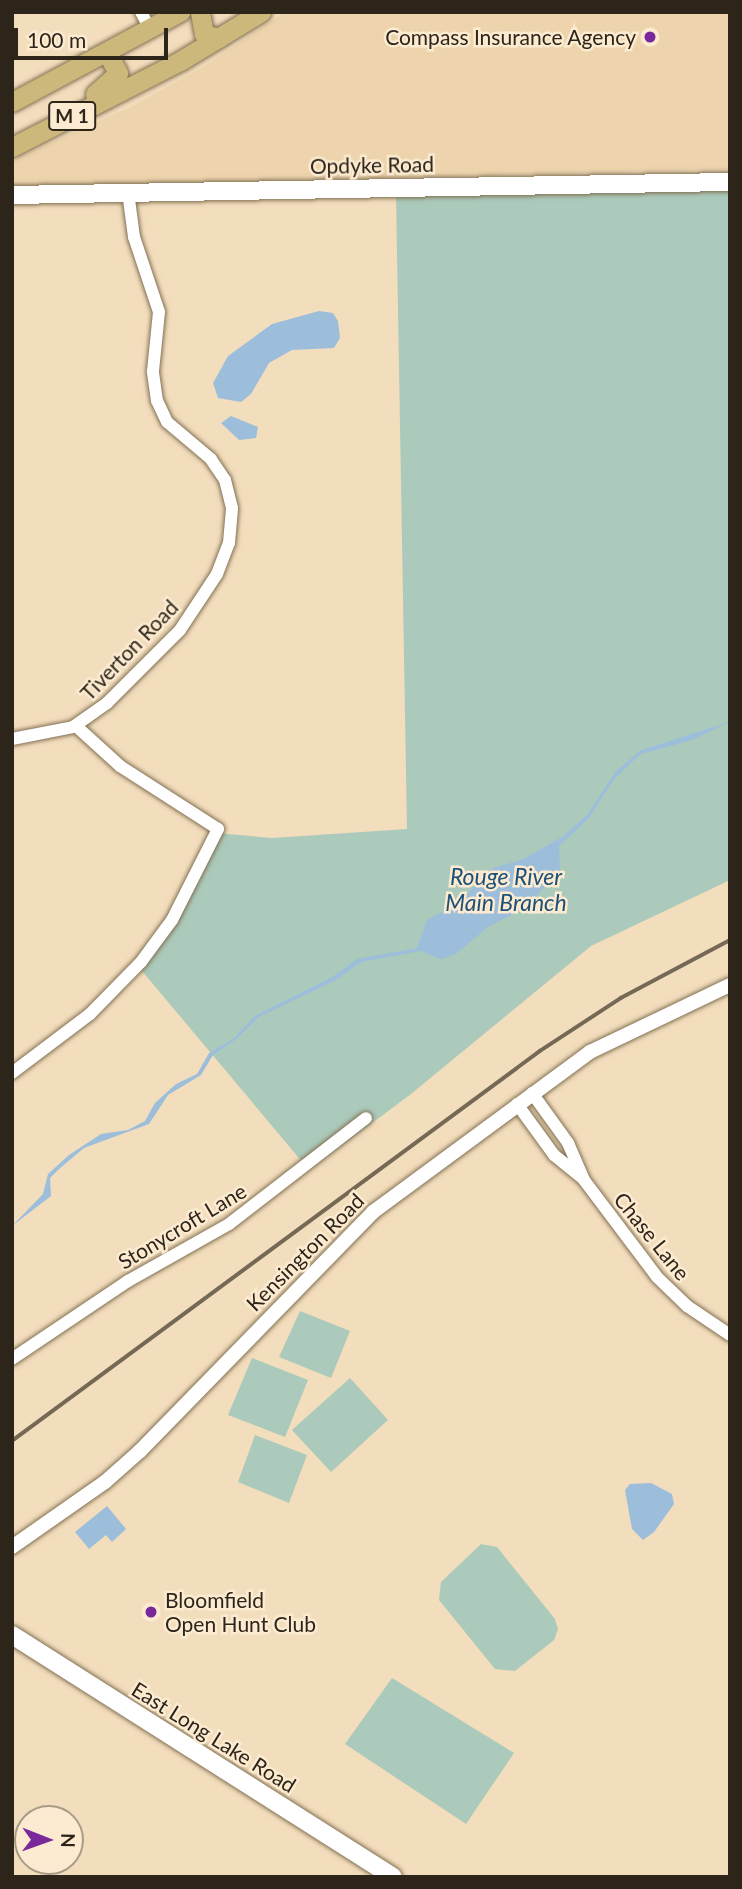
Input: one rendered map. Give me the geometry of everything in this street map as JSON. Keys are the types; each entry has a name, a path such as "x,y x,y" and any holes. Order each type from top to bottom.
{"main road":[{"name":"M 1","path":"12,102 108,54 145,21 180,12"},
{"path":"200,12 204,34 218,38"},
{"name":"M 1","path":"15,145 218,38 261,12"},
{"path":"15,145 116,79 118,73 108,54"},
{"name":"Opdyke Road","path":"13,194 730,182"},
{"name":"East Long Lake Road","path":"12,1635 393,1877"}],"street":[{"name":"Tiverton Road","path":"12,739 76,726 107,703 180,630 223,563 231,532 231,500 222,474 167,422 157,401 153,372 159,312 134,237 128,192"},
{"path":"12,1073 90,1014 141,962 177,913 218,829 120,766 76,726"},
{"name":"Kensington Road","path":"12,1547 105,1482 140,1451 363,1220 532,1093 618,1036 730,985"},
{"name":"Chase Lane","path":"532,1093 568,1143 584,1180"},
{"name":"Chase Lane","path":"517,1104 554,1155 584,1180 664,1284 730,1335"},
{"name":"Stonycroft Lane","path":"12,1359 128,1281 229,1224 366,1118"}],"shaded area":[{"path":"284,12 730,12 730,169 12,187 12,160 131,107 205,66"}],"green space":[{"path":"730,189 730,880 591,946 411,1094 309,1170 137,965 216,833 272,838 407,829 396,195"},
{"path":"300,1311 350,1331 331,1378 279,1357"},
{"path":"252,1358 308,1380 285,1437 228,1415"},
{"path":"350,1378 388,1420 331,1472 292,1430"},
{"path":"255,1435 307,1455 289,1503 238,1482"},
{"path":"481,1544 497,1547 555,1619 558,1629 554,1640 515,1671 495,1669 439,1600 441,1582"},
{"path":"392,1678 514,1753 466,1824 345,1744"}],"water":[{"path":"319,311 333,313 338,321 340,338 334,348 292,350 269,363 251,394 241,402 218,398 213,383 228,356 272,324"},
{"path":"231,416 258,427 256,438 239,440 221,423"},
{"name":"Rouge River Main Branch","path":"730,722 692,740 641,754 614,779 589,818 559,846 560,870 526,907 488,927 456,954 441,959 420,951 361,962 336,980 259,1017 235,1040 213,1055 201,1075 168,1095 149,1124 84,1148 59,1169 50,1178 51,1196 12,1226 43,1194 48,1174 69,1155 101,1134 128,1130 145,1121 155,1103 176,1084 197,1074 209,1053 233,1039 255,1016 332,977 357,959 417,948 427,920 457,904 493,868 521,860 562,837 587,815 615,772 641,750"},
{"path":"651,1483 672,1494 674,1504 654,1532 643,1540 632,1529 625,1490 630,1484"},
{"path":"107,1506 126,1529 112,1542 106,1535 89,1549 75,1532"}],"railway":[{"path":"12,1441 540,1051 621,998 730,940"}],"place":[{"name":"Compass Insurance Agency","path":"650,37"},
{"name":"Bloomfield Open Hunt Club","path":"151,1612"}]}
